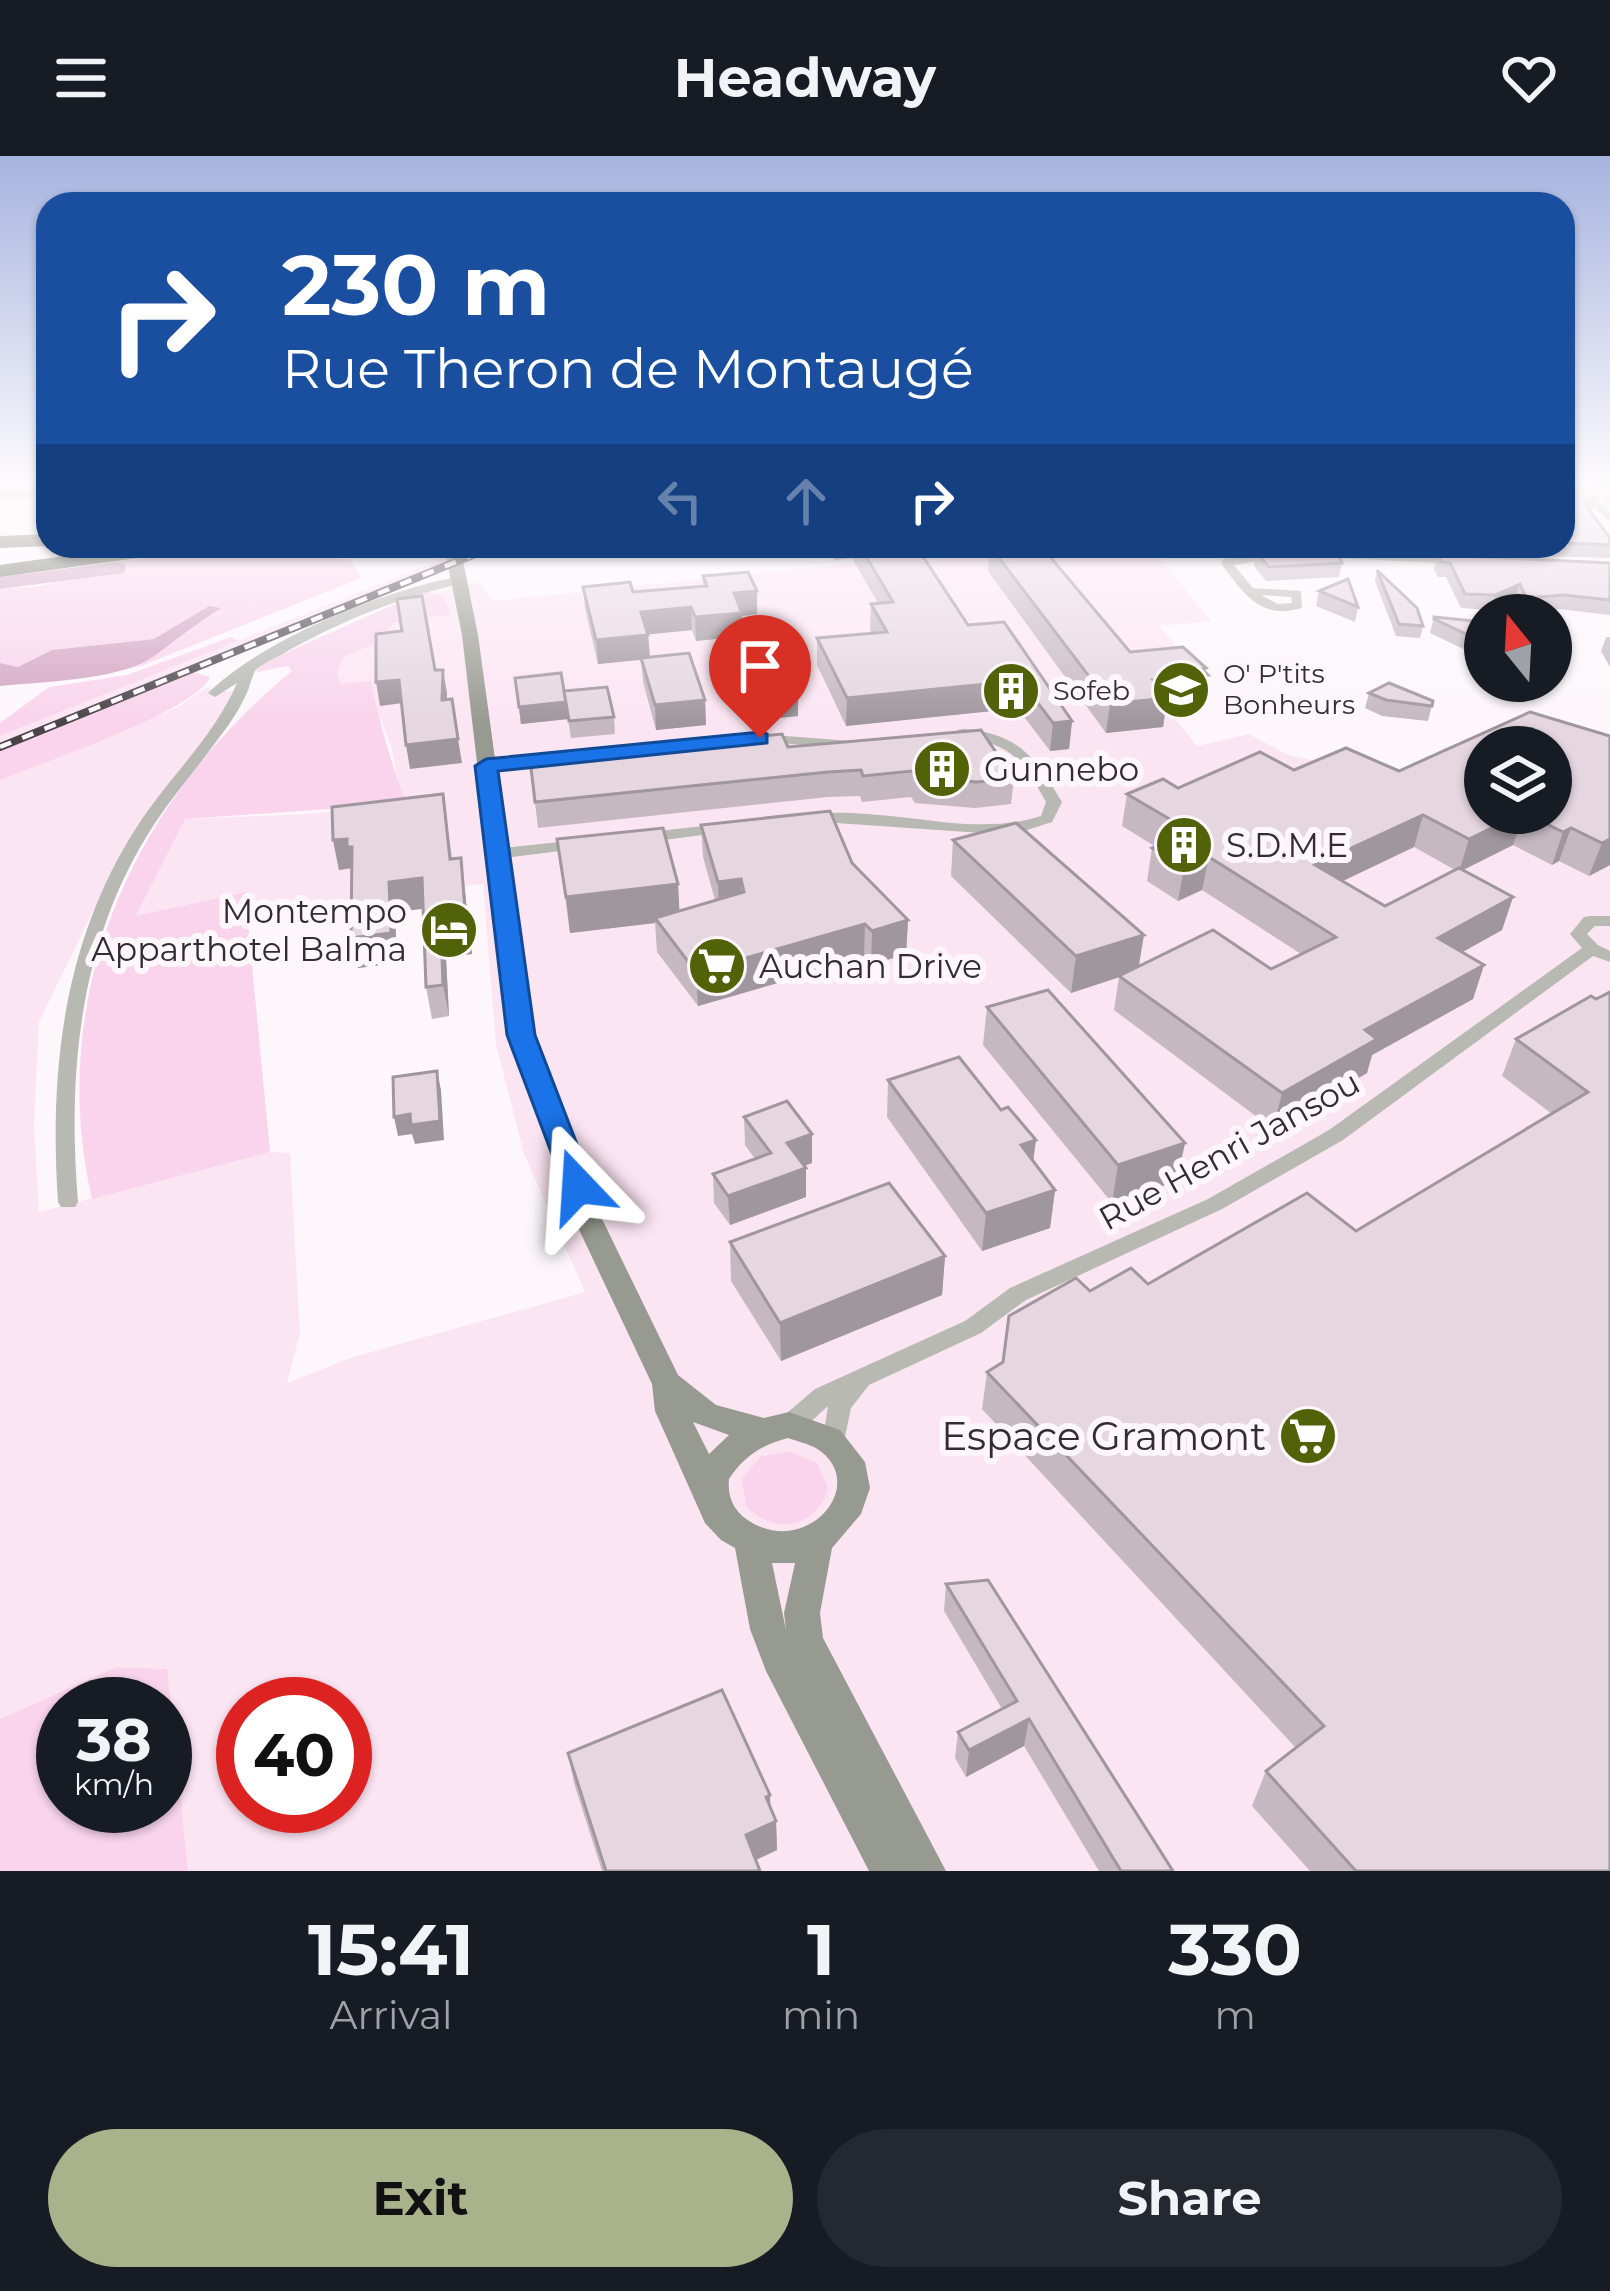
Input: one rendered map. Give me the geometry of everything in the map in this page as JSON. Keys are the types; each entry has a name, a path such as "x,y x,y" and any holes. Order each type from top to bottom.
{"highway":[{"path":"0,571 51,564"}],"street":[{"path":"456,564 513,985 529,1062 588,1219 668,1384 671,1411 726,1523 751,1541 772,1548 815,1542 835,1530 855,1492 853,1472 834,1444 706,1415 668,1384"},
{"path":"1231,564 1251,591"},
{"path":"215,693 250,665 273,654 421,587 460,580"},
{"path":"68,1202 61,1136 65,1060 85,948 117,871 190,763 238,703 250,665"},
{"path":"797,820 868,817 1013,830 1030,827 1054,811 1054,802 1019,748 982,733 947,734"},
{"path":"742,740 873,742"},
{"path":"486,766 568,758"},
{"path":"625,840 733,828"},
{"path":"495,854 604,842"},
{"path":"1601,953 1580,939 1578,929 1590,921 1610,920"},
{"name":"Rue Henri Jansou","path":"774,1428 823,1396 973,1327 1018,1294 1215,1204 1336,1135 1601,953"},
{"name":"Rue Henri Jansou","path":"834,1444 840,1404 875,1370"},
{"path":"714,1497 719,1463 729,1449 774,1428"},
{"path":"751,1541 768,1629 784,1671 890,1871"},
{"path":"815,1542 802,1613 806,1641 926,1871"}],"shaded area":[{"path":"352,564 361,578 141,666 125,669 161,650 219,608 209,606 154,639 52,650 18,667 0,663 0,589 41,586 125,565"},
{"path":"429,564 461,564 0,751 0,736"},
{"path":"849,564 1164,564 1211,621 1159,626 1196,669 1140,676 1197,746 1249,734 1286,754 1372,775 1405,774 1464,740 1464,834 1572,834 1572,810 1610,805 1610,1871 188,1871 184,1833 192,1833 192,1677 167,1677 166,1669 116,1667 94,1677 36,1677 36,1703 0,1719 0,780 178,707 206,688 238,693 112,872 39,1022 34,1124 39,1212 270,1152 290,1153 300,1333 287,1383 350,1358 585,1292 524,1154 496,1045 483,884 247,911 244,892 136,917 184,819 402,804 391,746 374,702 298,688 364,637 437,592 477,581 494,601"},
{"path":"126,565 124,573 0,589 0,577"},
{"path":"426,590 444,597 451,614 393,623 380,641 344,657 337,672 340,684 371,681 405,798 402,804 185,819 136,916 245,892 270,1152 92,1199 81,1122 81,1048 93,976 115,906 147,841 187,779 236,723 292,671 288,666 256,672 263,663"},
{"path":"209,606 221,608 137,665 78,679 0,686 0,663 18,667 52,650 154,639"},
{"path":"231,637 238,641 0,736 0,723 49,687 127,675"},
{"path":"193,672 210,677 178,705 0,780 0,751"},
{"path":"789,1451 817,1463 828,1488 814,1512 781,1524 746,1506 742,1479 760,1457"},
{"path":"116,1667 167,1669 168,1677 94,1677"},
{"path":"36,1703 36,1833 184,1833 188,1871 0,1871 0,1719"}],"building":[{"path":"871,564 928,564 968,625 1004,622 1072,721 1053,723 1028,690 1011,692 1005,682 847,698 817,638 887,632 871,604 893,602"},
{"path":"1004,564 1056,564 1130,652 1183,647 1206,668 1202,669 1208,675 1153,680 1167,698 1110,704"},
{"path":"1450,564 1610,564 1610,600 1524,594 1520,584 1497,594 1465,594"},
{"path":"1377,570 1417,608 1423,626 1399,624"},
{"path":"748,572 757,591 734,593 742,613 695,617 691,607 641,612 648,635 596,640 583,587 630,582 633,592 707,586 703,576"},
{"path":"1348,579 1358,607 1319,591"},
{"path":"422,596 435,670 443,670 442,700 452,699 458,739 406,745 399,680 376,682 376,634 402,631 397,599"},
{"path":"1434,619 1464,620 1464,633"},
{"path":"777,645 798,691 747,696 728,650"},
{"path":"689,653 705,700 655,705 641,658"},
{"path":"561,673 566,702 519,707 515,678"},
{"path":"1389,683 1433,701 1432,706 1369,693"},
{"path":"607,687 614,717 569,721 564,691"},
{"path":"1530,712 1610,736 1610,839 1602,843 1572,828 1572,726 1499,726"},
{"path":"981,730 1014,779 977,782 916,777 912,771 863,776 861,770 535,802 530,759 782,734 788,747"},
{"path":"1464,742 1464,834 1479,834 1469,839 1423,815 1315,865 1385,906 1459,868 1513,897 1438,938 1484,965 1365,1030 1377,1039 1282,1093 1119,976 1213,930 1271,969 1336,937 1209,857 1184,868 1152,848 1190,831 1127,794 1163,779 1178,788 1260,752 1294,770 1346,748 1399,771"},
{"path":"443,794 450,859 461,858 466,923 441,926 443,985 426,987 422,878 389,882 391,933 351,938 352,847 347,847 347,839 333,840 332,807"},
{"path":"830,811 852,863 908,920 872,931 865,924 696,972 655,918 744,892 741,879 718,882 701,825"},
{"path":"1016,823 1144,935 1076,956 953,840"},
{"path":"663,828 678,884 566,897 557,839"},
{"path":"1048,990 1185,1143 1118,1165 987,1007"},
{"name":"Espace Gramont","path":"1610,992 1610,1871 1356,1871 1266,1771 1324,1726 987,1372 1003,1362 1009,1316 1076,1278 1090,1291 1131,1268 1148,1284 1307,1193 1356,1231 1588,1092 1516,1039 1591,996 1596,999"},
{"path":"959,1057 1001,1110 1008,1107 1036,1140 1021,1145 1055,1190 986,1213 888,1080"},
{"path":"437,1071 440,1121 411,1125 410,1114 394,1117 393,1077"},
{"path":"787,1101 812,1134 787,1143 806,1168 728,1196 713,1174 771,1153 744,1117"},
{"path":"889,1183 945,1256 780,1323 730,1242"},
{"path":"988,1580 1173,1871 1121,1871 1029,1719 969,1750 958,1732 1017,1701 946,1584"},
{"path":"722,1690 770,1795 766,1797 776,1821 746,1835 760,1871 606,1871 568,1753"}],"railway":[{"path":"0,747 451,564"}],"place":[{"name":"O' P'tits Bonheurs","path":"1181,690"},
{"name":"Sofeb","path":"1011,691"},
{"name":"Gunnebo","path":"942,769"},
{"name":"S.D.M.E","path":"1184,845"},
{"name":"Montempo Apparthotel Balma","path":"449,930"},
{"name":"Auchan Drive","path":"717,966"},
{"name":"Espace Gramont","path":"1308,1436"}],"route":[{"path":"578,1186 521,1035 486,766 760,738"}]}
